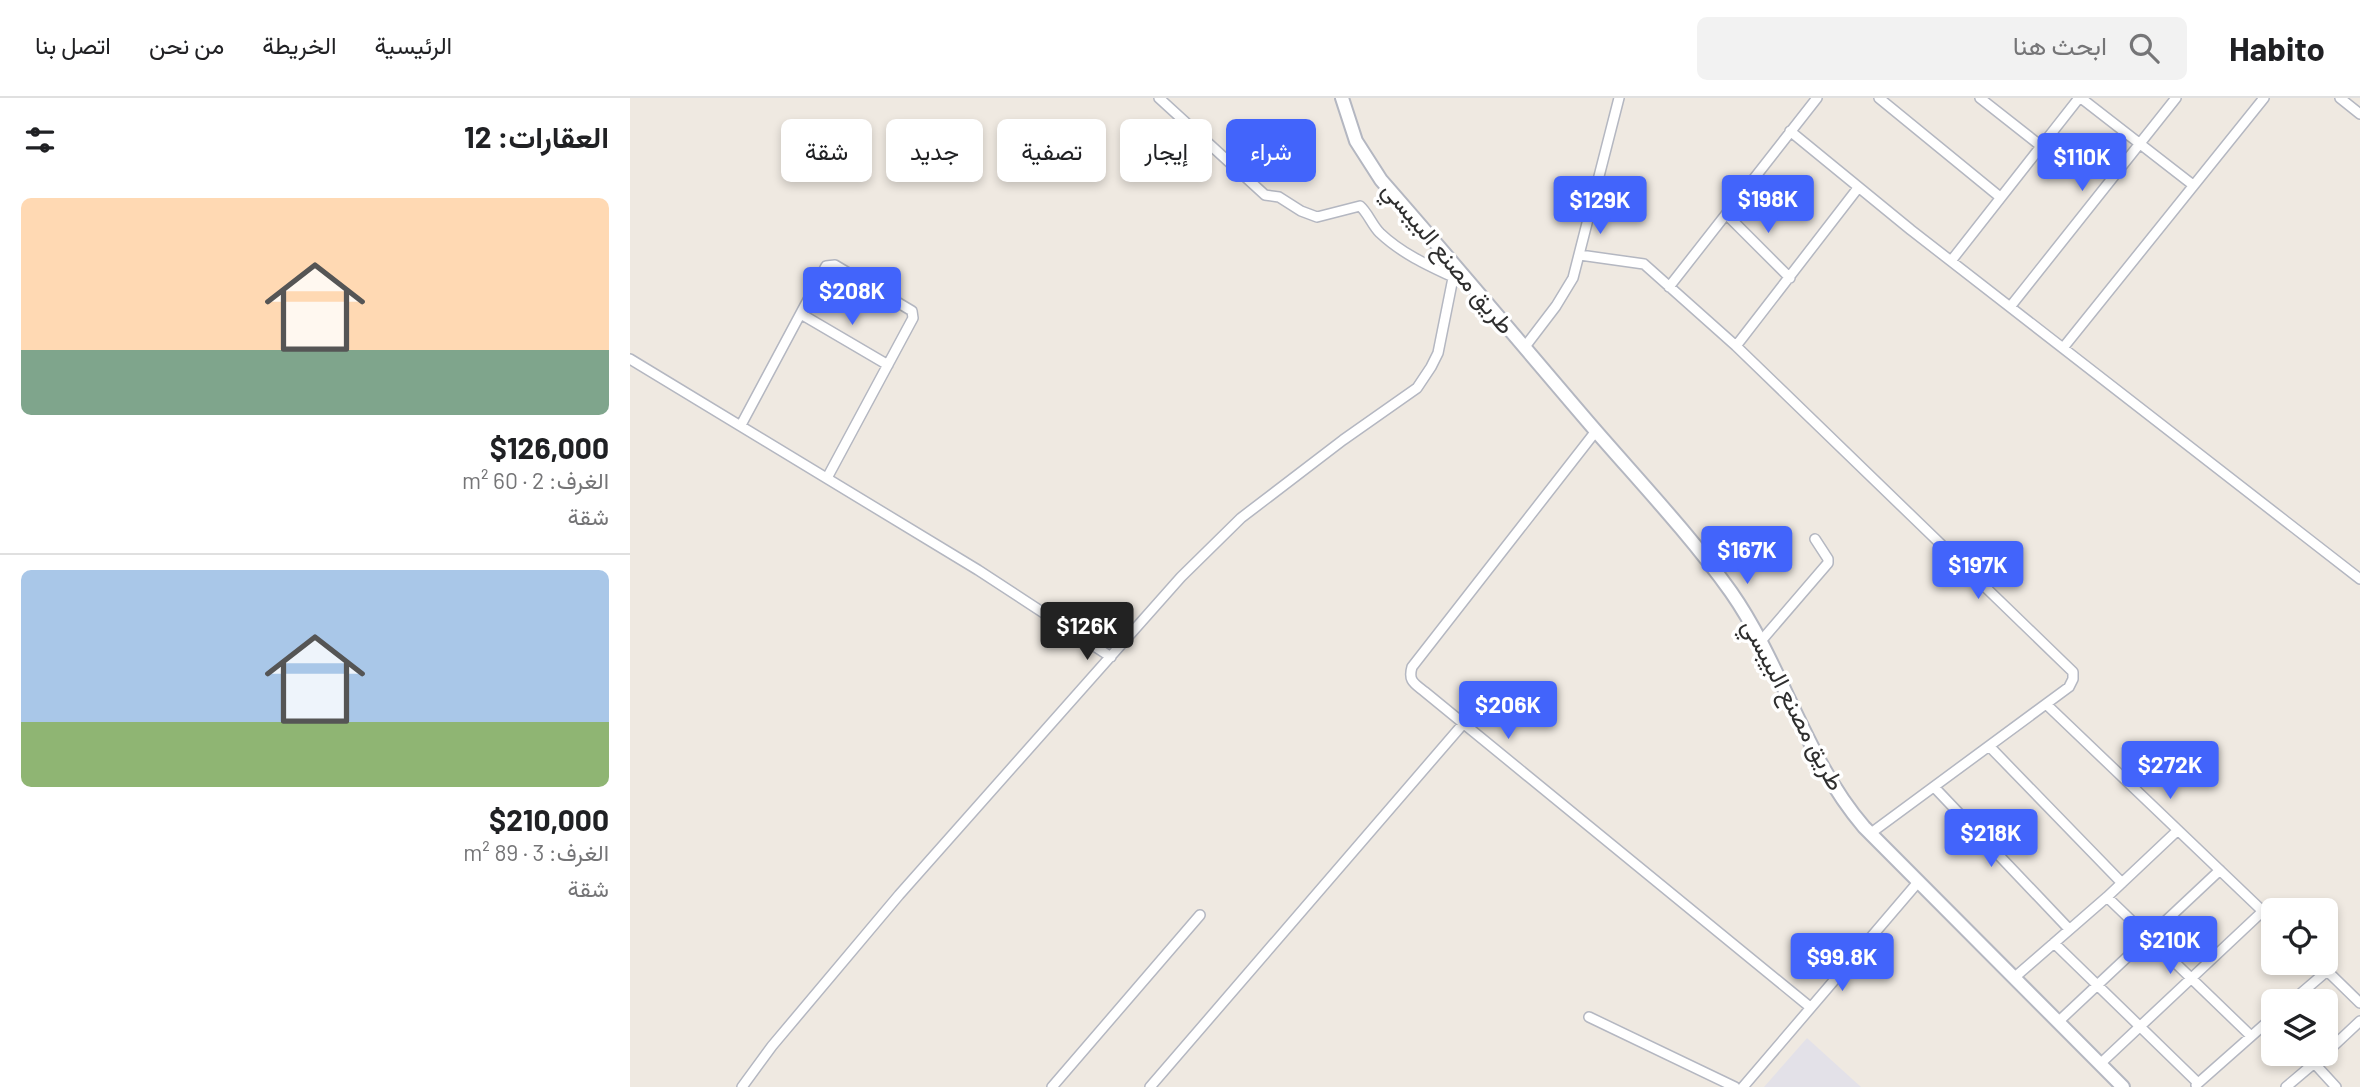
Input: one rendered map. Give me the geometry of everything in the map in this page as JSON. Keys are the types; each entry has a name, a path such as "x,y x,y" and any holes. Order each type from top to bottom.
{"main road":[{"name":"طريق مصنع البيبسي","path":"1342,98 1351,128 1369,163 1454,273 1524,348 1668,513 1743,610 1848,808 2123,1087"}],"street":[{"path":"742,1087 772,1046 899,895 1181,577 1235,523 1315,461 1417,388 1438,353 1454,273 1416,259 1388,240 1377,230 1360,206 1317,217 1301,211 1279,197 1265,195 1159,98"},
{"path":"1524,348 1573,278 1619,98"},
{"path":"1669,287 1817,98"},
{"path":"1879,98 2000,197"},
{"path":"1980,98 2040,146"},
{"path":"1951,261 2080,98 2193,186"},
{"path":"2010,307 2176,98"},
{"path":"2063,348 2264,98"},
{"path":"2340,98 2360,114"},
{"path":"1790,131 1858,188 2360,579"},
{"path":"1736,346 1858,188"},
{"path":"1726,214 1790,278"},
{"path":"1580,255 1644,264 1736,346 2073,672 2069,687 1871,833"},
{"path":"741,425 826,266 835,265 914,313 914,318 827,478"},
{"path":"801,314 888,365"},
{"path":"630,359 978,570 1111,657"},
{"path":"1596,431 1412,667 1409,675 1411,680 1464,724 1810,1007"},
{"path":"1761,641 1828,563 1815,539"},
{"path":"2046,704 2261,909"},
{"path":"1150,1087 1464,724"},
{"path":"1989,746 2122,883"},
{"path":"1935,788 2069,929"},
{"path":"2015,977 2107,897 2178,830"},
{"path":"2058,1022 2220,870"},
{"path":"1743,1087 1919,881"},
{"path":"2107,897 2251,1036"},
{"path":"2100,1064 2261,913"},
{"path":"1052,1087 1200,915"},
{"path":"2054,943 2140,1025 2196,1085 2261,1027"},
{"path":"2306,989 2322,975"},
{"path":"2331,975 2360,1003"},
{"path":"1589,1017 1735,1087"},
{"path":"2338,1041 2360,1021"},
{"path":"2286,1087 2310,1066"},
{"path":"2317,1066 2336,1087"}],"shaded area":[{"path":"1807,1038 1861,1087 1764,1087"}]}
